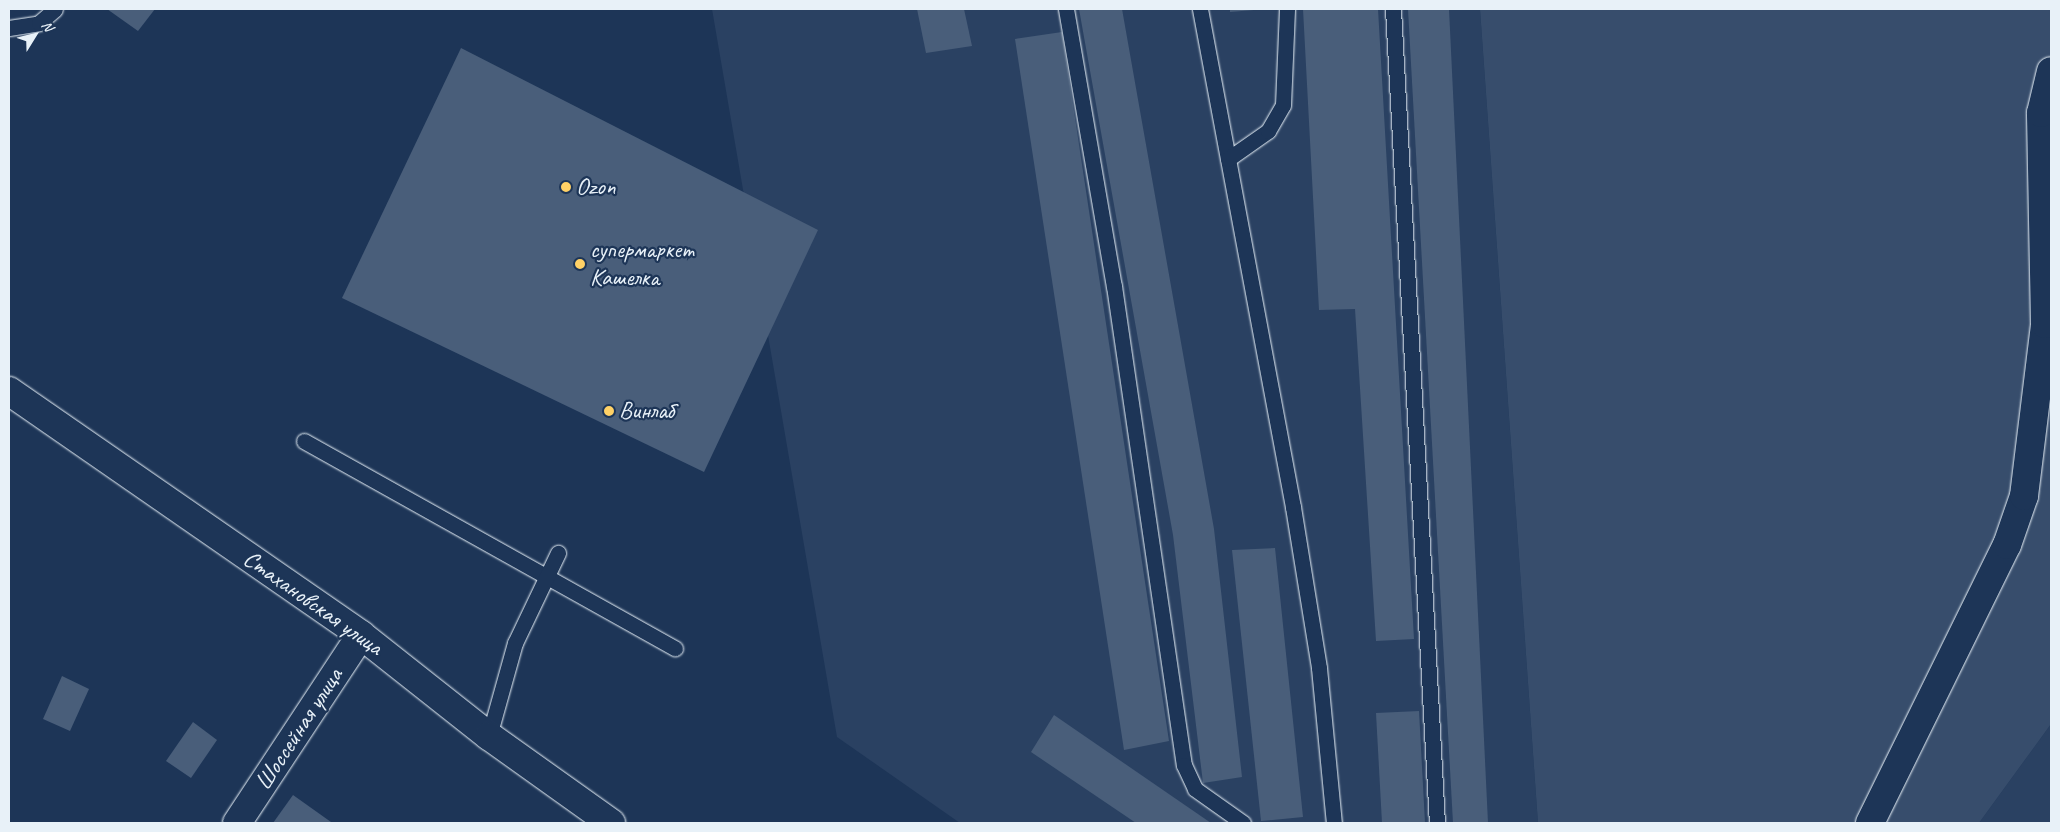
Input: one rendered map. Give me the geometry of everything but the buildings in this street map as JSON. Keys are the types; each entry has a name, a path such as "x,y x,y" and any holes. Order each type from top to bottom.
{"street":[{"path":"1870,823 2007,545 2024,496 2045,324 2041,113 2051,71"},
{"name":"Стахановская улица","path":"9,391 361,635 489,736 611,823"},
{"name":"Шоссейная улица","path":"237,823 361,635"}],"lane":[{"path":"9,28 39,23 56,9"},
{"path":"1066,9 1114,286 1184,764 1195,789 1243,823"},
{"path":"1200,9 1308,602 1334,823"},
{"path":"1228,159 1268,132 1283,105 1286,9"},
{"path":"1393,9 1437,823"},
{"path":"304,441 547,580 675,648"},
{"path":"489,736 515,642 547,580 558,553"}],"shaded area":[{"path":"712,9 1480,9 1538,823 960,823 837,737"},
{"path":"1480,9 2051,9 2051,724 1979,823 1538,823"},
{"path":"2051,724 2051,823 1979,823"}],"place":[{"name":"Ozon","path":"566,187"},
{"name":"супермаркет Кашелка","path":"580,264"},
{"name":"Винлаб","path":"609,411"}]}
